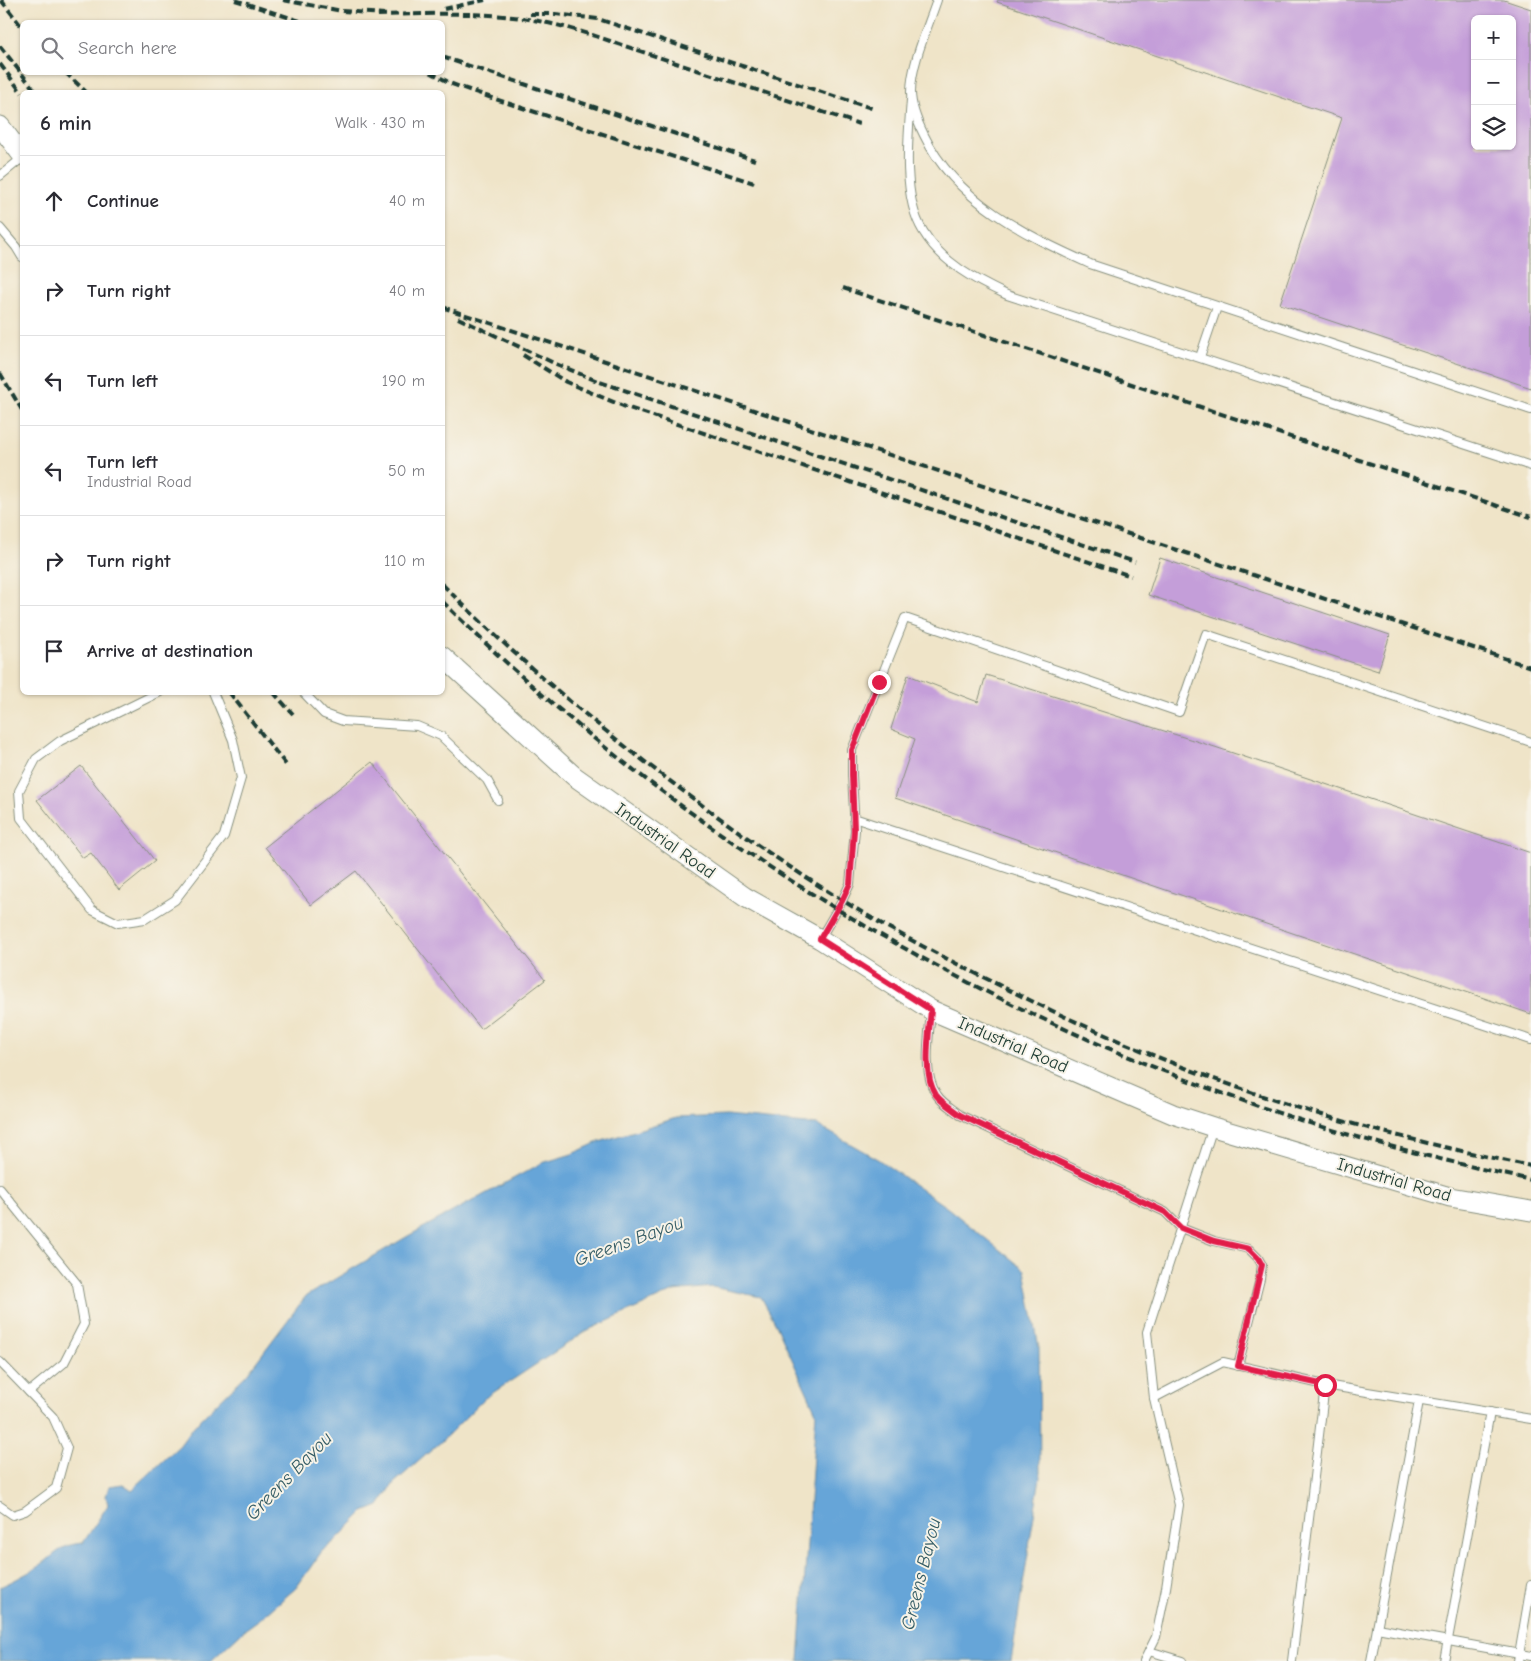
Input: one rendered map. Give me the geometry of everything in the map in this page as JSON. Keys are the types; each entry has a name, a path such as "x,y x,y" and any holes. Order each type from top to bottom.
{"street":[{"path":"0,126 20,153"},
{"name":"Industrial Road","path":"445,659 574,776 745,897 820,939 931,1010 1173,1114 1213,1128 1450,1197 1531,1211"}],"lane":[{"path":"937,0 914,72 908,134 908,170 913,210 923,232 945,258 974,280 1007,295 1531,466"},
{"path":"911,93 919,124 930,148 953,177 987,209 1033,238 1090,264 1531,410"},
{"path":"0,176 20,158"},
{"path":"0,228 20,254"},
{"path":"1200,357 1217,307"},
{"path":"820,939 850,884 854,830 852,750 905,618 1179,712 1206,634 1531,742"},
{"path":"154,695 60,741 36,760 19,791 21,818 92,910 118,923 145,919 175,900 224,836 241,778 233,740 214,695"},
{"path":"305,695 324,714 343,720 417,726 441,736 487,780 498,800"},
{"path":"854,818 1531,1040"},
{"path":"931,1010 928,1064 930,1084 937,1096 960,1115 1165,1212 1181,1228 1214,1241 1249,1249 1258,1258 1262,1265 1238,1366"},
{"path":"1144,1661 1156,1637 1179,1505 1154,1398 1147,1332 1213,1128"},
{"path":"0,1189 77,1284 84,1324 64,1362 29,1392"},
{"path":"0,1362 53,1417 67,1448 56,1488 25,1511 13,1514 0,1506"},
{"path":"1154,1398 1223,1362 1325,1385 1531,1418"},
{"path":"1292,1661 1325,1385"},
{"path":"1371,1661 1419,1401"},
{"path":"1444,1661 1490,1412"},
{"path":"1518,1658 1531,1585"},
{"path":"1377,1628 1518,1658 1531,1656"},
{"path":"1149,1652 1182,1661"}],"water":[{"name":"Greens Bayou","path":"726,1116 817,1125 879,1160 949,1209 1025,1270 1039,1348 1040,1477 1011,1661 799,1661 816,1412 776,1324 761,1297 712,1287 674,1291 588,1330 485,1398 443,1440 394,1483 379,1506 364,1512 335,1541 322,1551 296,1588 243,1631 211,1661 0,1661 0,1587 34,1569 63,1548 83,1543 108,1505 106,1496 109,1486 123,1484 132,1490 180,1445 194,1426 247,1374 306,1296 408,1236 542,1163 572,1154 596,1143 676,1118"}],"building":[{"path":"998,0 1504,0 1531,9 1531,388 1280,304 1342,118 997,2"},
{"path":"1160,558 1390,635 1378,671 1148,595"},
{"path":"908,675 978,702 986,675 1215,747 1531,853 1531,1014 895,798 915,739 891,729"},
{"path":"372,762 545,980 481,1029 356,871 311,905 265,847"},
{"path":"81,766 155,861 119,890 91,853 83,858 37,800"}],"railway":[{"path":"1,0 20,24"},
{"path":"235,0 297,20"},
{"path":"283,0 342,11 384,14"},
{"path":"444,9 485,0"},
{"path":"378,15 479,14 523,18 553,24 592,35 859,124"},
{"path":"530,14 555,14 598,19 874,109"},
{"path":"0,46 20,72"},
{"path":"445,58 755,160"},
{"path":"0,64 20,90"},
{"path":"23,75 34,90"},
{"path":"68,75 84,90"},
{"path":"436,75 452,84 492,98 754,183"},
{"path":"843,288 1531,517"},
{"path":"445,308 1531,667"},
{"path":"458,318 556,364 600,382 1135,562"},
{"path":"523,355 566,382 623,406 1131,576"},
{"path":"0,373 20,407"},
{"path":"445,587 558,691 682,790 814,883 913,941 1081,1024 1212,1078 1280,1102 1351,1123 1423,1142 1531,1166"},
{"path":"445,604 534,688 632,768 734,843 840,911 950,973 1064,1029 1181,1078 1329,1129 1415,1153 1531,1180"},
{"path":"231,695 287,766"},
{"path":"276,695 293,714"}],"route":[{"path":"879,682 852,750 854,830 850,884 820,939 931,1010 928,1049 930,1084 937,1096 960,1115 1165,1212 1181,1228 1214,1241 1249,1249 1262,1265 1238,1366 1325,1385"}]}
